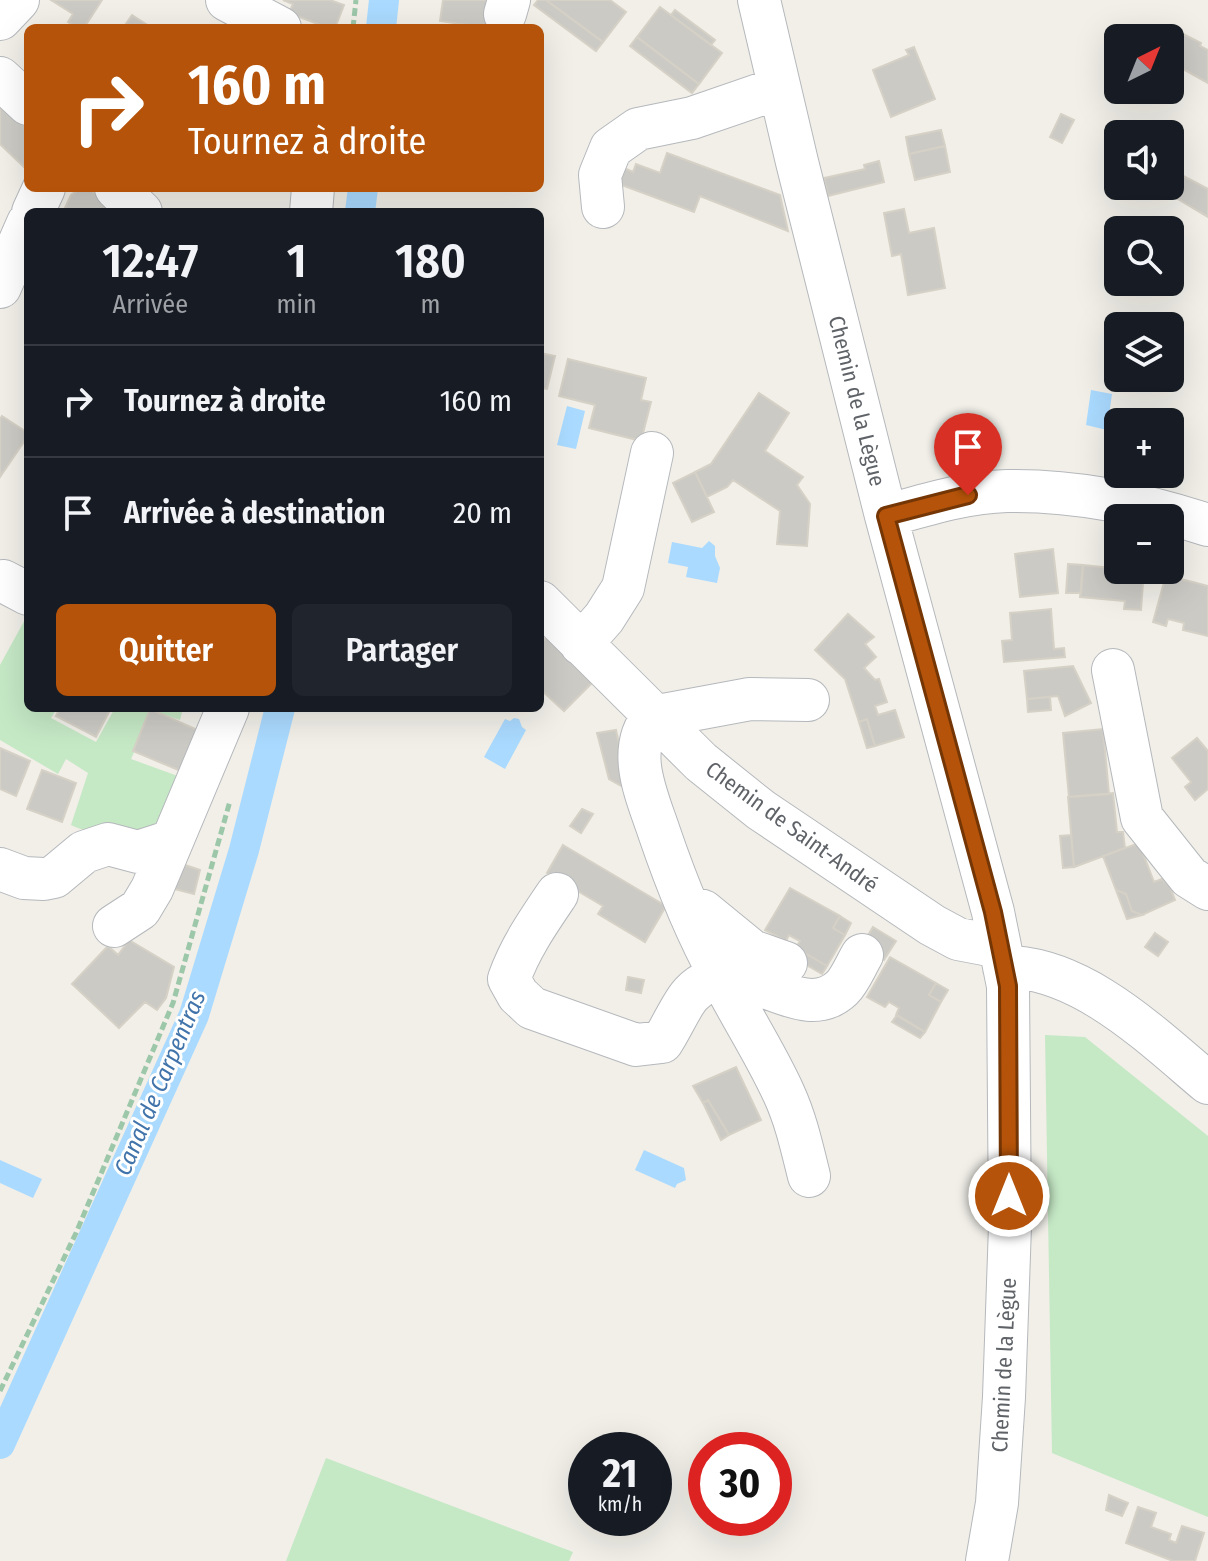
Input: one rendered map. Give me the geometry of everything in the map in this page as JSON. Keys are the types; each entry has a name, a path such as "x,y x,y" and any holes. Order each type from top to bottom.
{"street":[{"path":"0,19 18,0"},
{"path":"227,0 272,24"},
{"name":"Chemin de la Lègue","path":"759,0 886,516 1008,986 1010,1226 1004,1397 997,1503 987,1561"},
{"path":"0,78 24,100"},
{"path":"603,207 600,175 611,148 638,129 692,118 779,88"},
{"path":"0,287 24,232"},
{"path":"581,644 604,618 623,588 652,453"},
{"path":"886,516 968,495 1006,491 1111,499 1208,525"},
{"name":"Chemin de Saint-André","path":"544,606 653,717 701,762 761,810 932,925 958,939 1022,966 1050,974 1090,993 1133,1020 1208,1083"},
{"path":"1113,670 1142,818 1189,877 1208,889"},
{"path":"808,700 750,699 653,717 644,729 642,738 641,779 685,905 784,1094 798,1130 809,1176"},
{"path":"114,926 140,909 226,712"},
{"path":"0,869 24,878 44,879 54,877 84,852 108,844 138,852 172,841"},
{"path":"557,894 529,935 509,979 518,995 532,1008 636,1045 662,1042 691,994 720,976 740,978 791,996 820,1000 843,987 862,955"},
{"path":"685,905 703,911 752,951 786,963"},
{"path":"997,1503 1011,1561"}],"path":[{"path":"353,24 356,0"},
{"path":"0,1391 76,1233 173,1003 232,794"}],"green space":[{"path":"24,621 24,712 55,712 51,718 96,742 113,712 153,712 131,759 186,779 163,818 143,829 118,834 92,832 71,825 88,773 66,759 58,774 0,740 0,665"},
{"path":"156,712 182,712 180,720"},
{"path":"1045,1035 1085,1037 1208,1136 1208,1517 1052,1453"},
{"path":"326,1458 573,1552 569,1561 286,1561"}],"water":[{"path":"1091,390 1112,394 1110,408 1104,408 1104,429 1086,425"},
{"path":"567,406 585,411 576,449 557,445"},
{"path":"709,541 715,546 720,568 717,583 686,577 688,567 668,563 672,542 702,548"},
{"path":"505,719 510,721 519,719 526,730 505,769 484,757"},
{"path":"644,1150 684,1168 686,1180 675,1188 635,1170"},
{"path":"0,1160 42,1179 33,1198 0,1183"}],"building":[{"path":"51,0 102,0 87,24 68,22 73,14"},
{"path":"283,0 330,0 344,5 337,24 318,24 289,13 293,4"},
{"path":"443,0 492,0 489,24 440,21"},
{"path":"538,0 546,0 603,42 596,51 534,5"},
{"path":"546,0 610,0 626,12 603,42"},
{"path":"660,7 722,53 699,84 637,37"},
{"path":"675,10 715,40 711,45 671,15"},
{"path":"132,15 146,24 126,24"},
{"path":"1184,34 1208,50 1208,83 1184,70"},
{"path":"637,37 699,84 692,93 630,46"},
{"path":"914,47 935,99 891,117 873,70 909,55 906,50"},
{"path":"0,102 24,125 24,167 0,144"},
{"path":"1061,114 1074,120 1062,143 1050,137"},
{"path":"941,130 945,146 909,154 906,137"},
{"path":"945,146 950,172 915,180 909,154"},
{"path":"667,153 780,195 788,231 700,196 694,212 616,183 622,167 633,172 636,164 660,173"},
{"path":"879,161 884,182 828,196 824,178 865,169 864,165"},
{"path":"1184,176 1208,189 1208,217 1180,200 1184,200"},
{"path":"93,192 110,208 65,208 71,195"},
{"path":"904,209 909,233 934,228 945,288 908,295 901,254 892,256 884,213"},
{"path":"544,354 555,356 547,389 544,389"},
{"path":"568,359 646,378 641,400 651,402 641,441 589,428 595,405 559,396"},
{"path":"759,393 789,413 765,451 803,477 797,485 810,504 807,546 777,544 780,511 733,480 727,487 707,497 695,472 711,464"},
{"path":"2,416 24,430 24,442 0,477"},
{"path":"695,472 714,512 692,522 673,483"},
{"path":"1053,549 1058,593 1020,597 1015,554"},
{"path":"1068,564 1083,565 1081,593 1066,593"},
{"path":"1083,565 1104,567 1104,584 1143,584 1141,610 1124,609 1125,601 1080,597"},
{"path":"1184,580 1208,586 1208,636 1183,630 1184,623 1168,619 1166,626 1153,622 1164,584 1184,584"},
{"path":"1051,609 1054,649 1064,648 1065,657 1004,662 1002,641 1012,640 1010,613"},
{"path":"848,614 874,637 865,644 876,657 864,668 875,680 879,679 887,702 875,706 878,715 895,710 904,737 875,746 867,719 859,722 845,679 815,650"},
{"path":"549,635 595,680 564,711 544,693 544,640"},
{"path":"1073,666 1091,703 1065,716 1058,696 1027,699 1024,671"},
{"path":"1050,697 1051,710 1028,712 1027,699"},
{"path":"58,712 109,712 96,737 56,716"},
{"path":"149,712 157,712 200,731 183,772 133,751"},
{"path":"867,719 875,746 867,748 859,722"},
{"path":"1103,729 1109,794 1069,797 1063,733"},
{"path":"616,730 623,787 609,779 597,733"},
{"path":"1197,738 1208,751 1208,789 1195,800 1185,787 1191,782 1172,758"},
{"path":"0,748 30,761 16,796 0,789"},
{"path":"42,770 76,783 62,822 27,809"},
{"path":"1113,793 1117,832 1123,832 1125,848 1074,867 1068,797"},
{"path":"582,809 593,814 581,833 570,826"},
{"path":"1071,835 1074,867 1063,868 1060,836"},
{"path":"1139,843 1154,882 1162,879 1170,887 1175,900 1142,915 1132,911 1126,894 1116,890 1103,856"},
{"path":"563,845 666,906 645,942 598,914 603,906 547,873"},
{"path":"173,861 200,870 194,894 167,887"},
{"path":"790,888 840,916 833,928 845,935 827,966 796,948 800,941 789,935 786,941 765,930"},
{"path":"1116,890 1126,894 1132,911 1142,915 1127,919"},
{"path":"840,916 851,923 845,935 833,928"},
{"path":"873,927 896,941 884,960 861,947"},
{"path":"1155,933 1168,942 1158,956 1145,947"},
{"path":"129,940 174,967 166,998 157,1010 145,1002 119,1028 72,984 108,946 118,955"},
{"path":"796,948 827,966 822,974 791,956"},
{"path":"890,957 936,983 929,995 941,1002 925,1032 896,1015 899,1008 889,1002 885,1007 867,997"},
{"path":"628,977 644,980 641,993 626,990"},
{"path":"936,983 948,990 941,1002 929,995"},
{"path":"897,1015 925,1032 920,1038 892,1022"},
{"path":"736,1067 761,1120 729,1135 708,1100 703,1103 693,1086"},
{"path":"708,1100 729,1135 721,1140 703,1103"},
{"path":"1109,1495 1128,1503 1122,1516 1106,1510"},
{"path":"1138,1507 1156,1513 1151,1527 1171,1534 1169,1540 1176,1543 1182,1526 1204,1533 1195,1561 1173,1561 1126,1543"}],"waterway":[{"name":"Canal de Carpentras","path":"381,24 384,0"},
{"name":"Canal de Carpentras","path":"360,208 362,192"},
{"name":"Canal de Carpentras","path":"0,1444 194,1015 244,850 279,712"}],"route":[{"path":"968,495 886,516 993,912 1008,986 1009,1196"}]}
